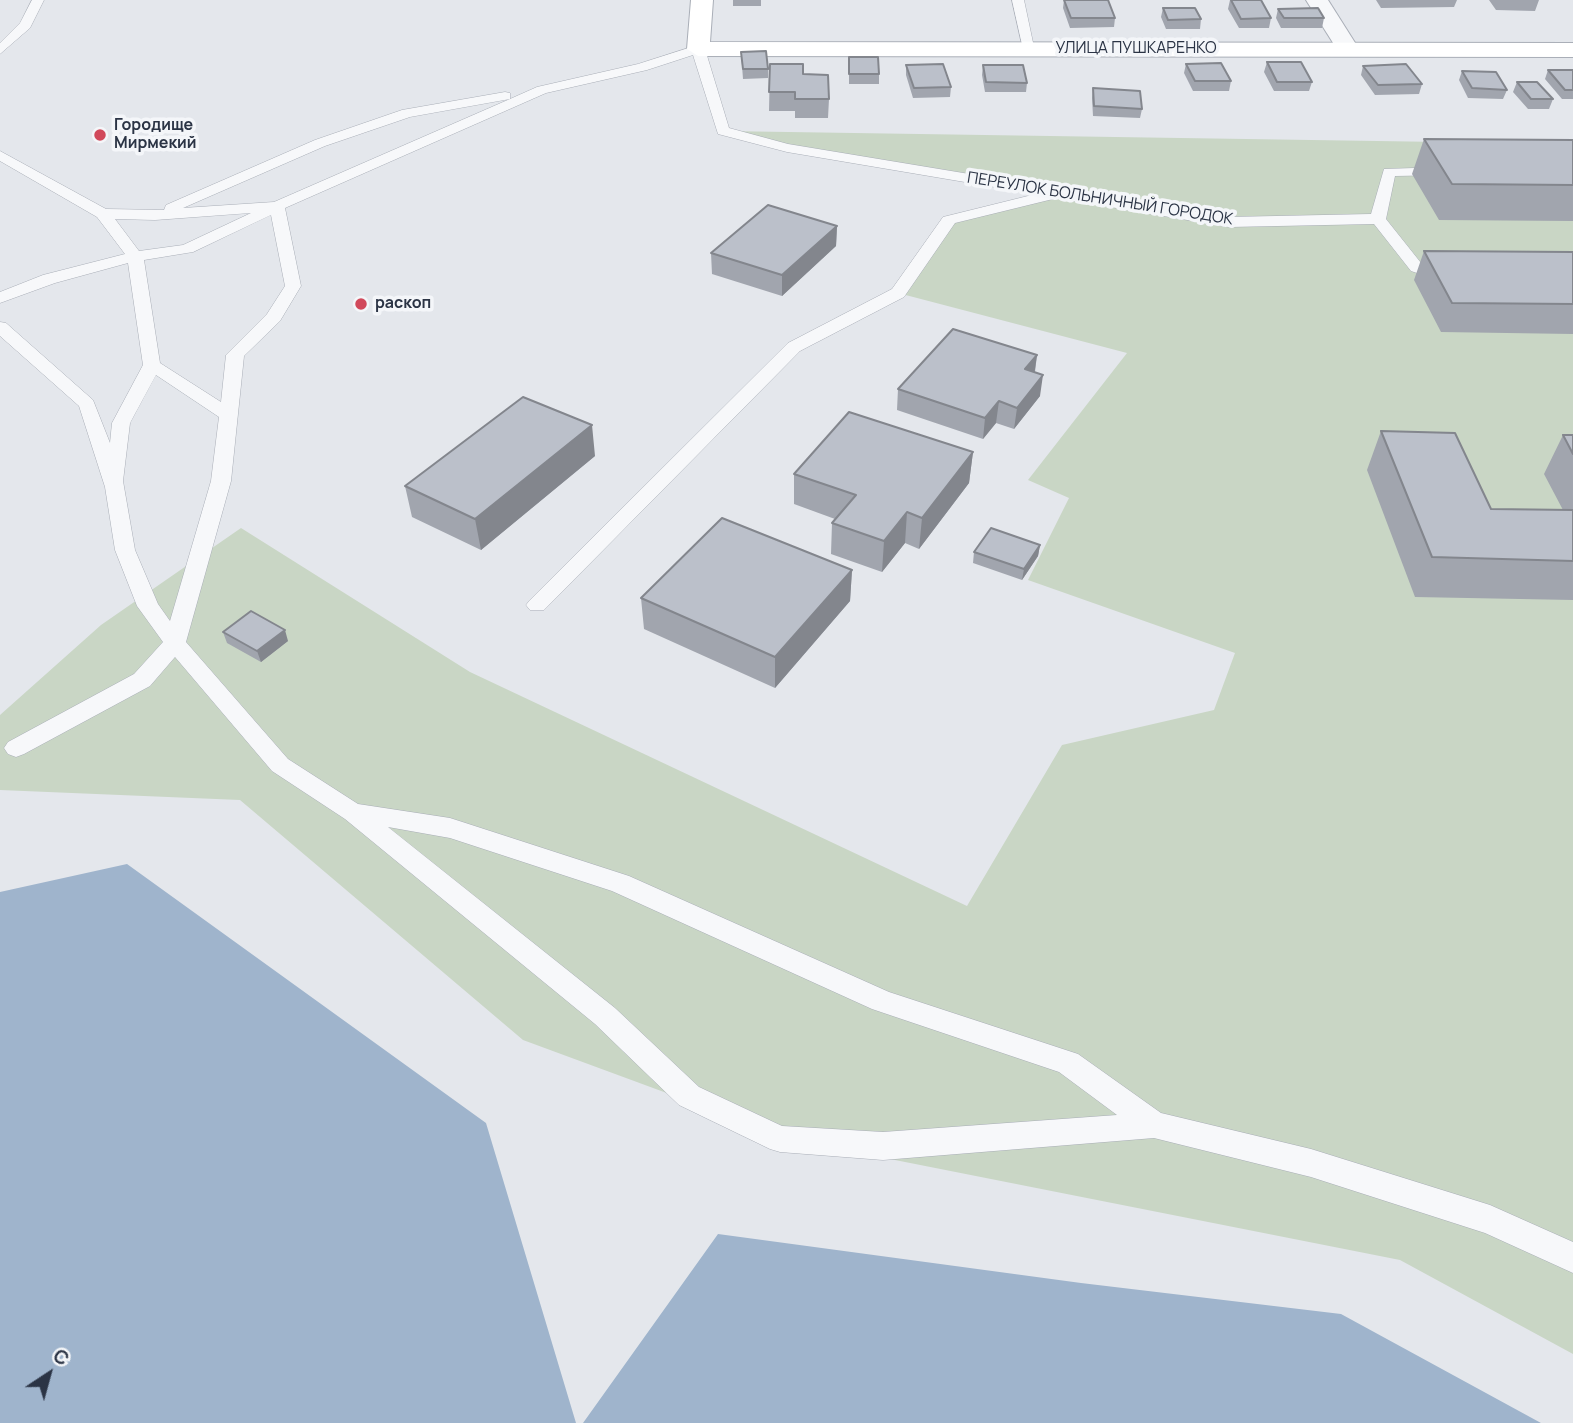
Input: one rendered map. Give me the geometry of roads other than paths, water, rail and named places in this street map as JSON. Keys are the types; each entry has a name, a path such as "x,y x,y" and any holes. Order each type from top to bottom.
{"main road":[{"path":"698,49 702,0"},
{"name":"УЛИЦА ПУШКАРЕНКО","path":"698,49 1573,50"}],"street":[{"path":"1317,0 1348,49"}],"lane":[{"path":"3,46 25,24 38,0"},
{"path":"1018,0 1030,49"},
{"path":"155,215 320,144 407,113 542,90 642,67 698,49"},
{"name":"ПЕРЕУЛОК БОЛЬНИЧНЫЙ ГОРОДОК","path":"698,49 723,131 787,148 1229,222 1378,219"},
{"path":"0,298 49,279 135,256 187,249 277,206 542,90"},
{"path":"0,155 103,214 135,256 152,365 121,424 115,487"},
{"path":"1417,268 1378,219 1389,172 1455,170"},
{"path":"537,605 794,346 898,293 949,220 1061,192"},
{"path":"103,214 155,215 277,206"},
{"path":"16,748 142,680 175,643 221,481 235,355 274,317 293,286 277,206"},
{"path":"0,327 87,404 115,487 125,550 148,606 175,643 280,765 352,812 605,1016 689,1096 780,1139 883,1146 1154,1125 1311,1163 1490,1220 1573,1258"},
{"path":"152,365 229,415"},
{"path":"352,812 450,828 620,883 881,1001 1068,1063 1154,1125"}],"water":[{"path":"127,864 486,1123 576,1423 0,1423 0,892"},
{"path":"718,1234 1081,1283 1341,1314 1541,1423 583,1423"}],"place":[{"name":"Городище Мирмекий","path":"100,135"},
{"name":"раскоп","path":"361,304"}]}
